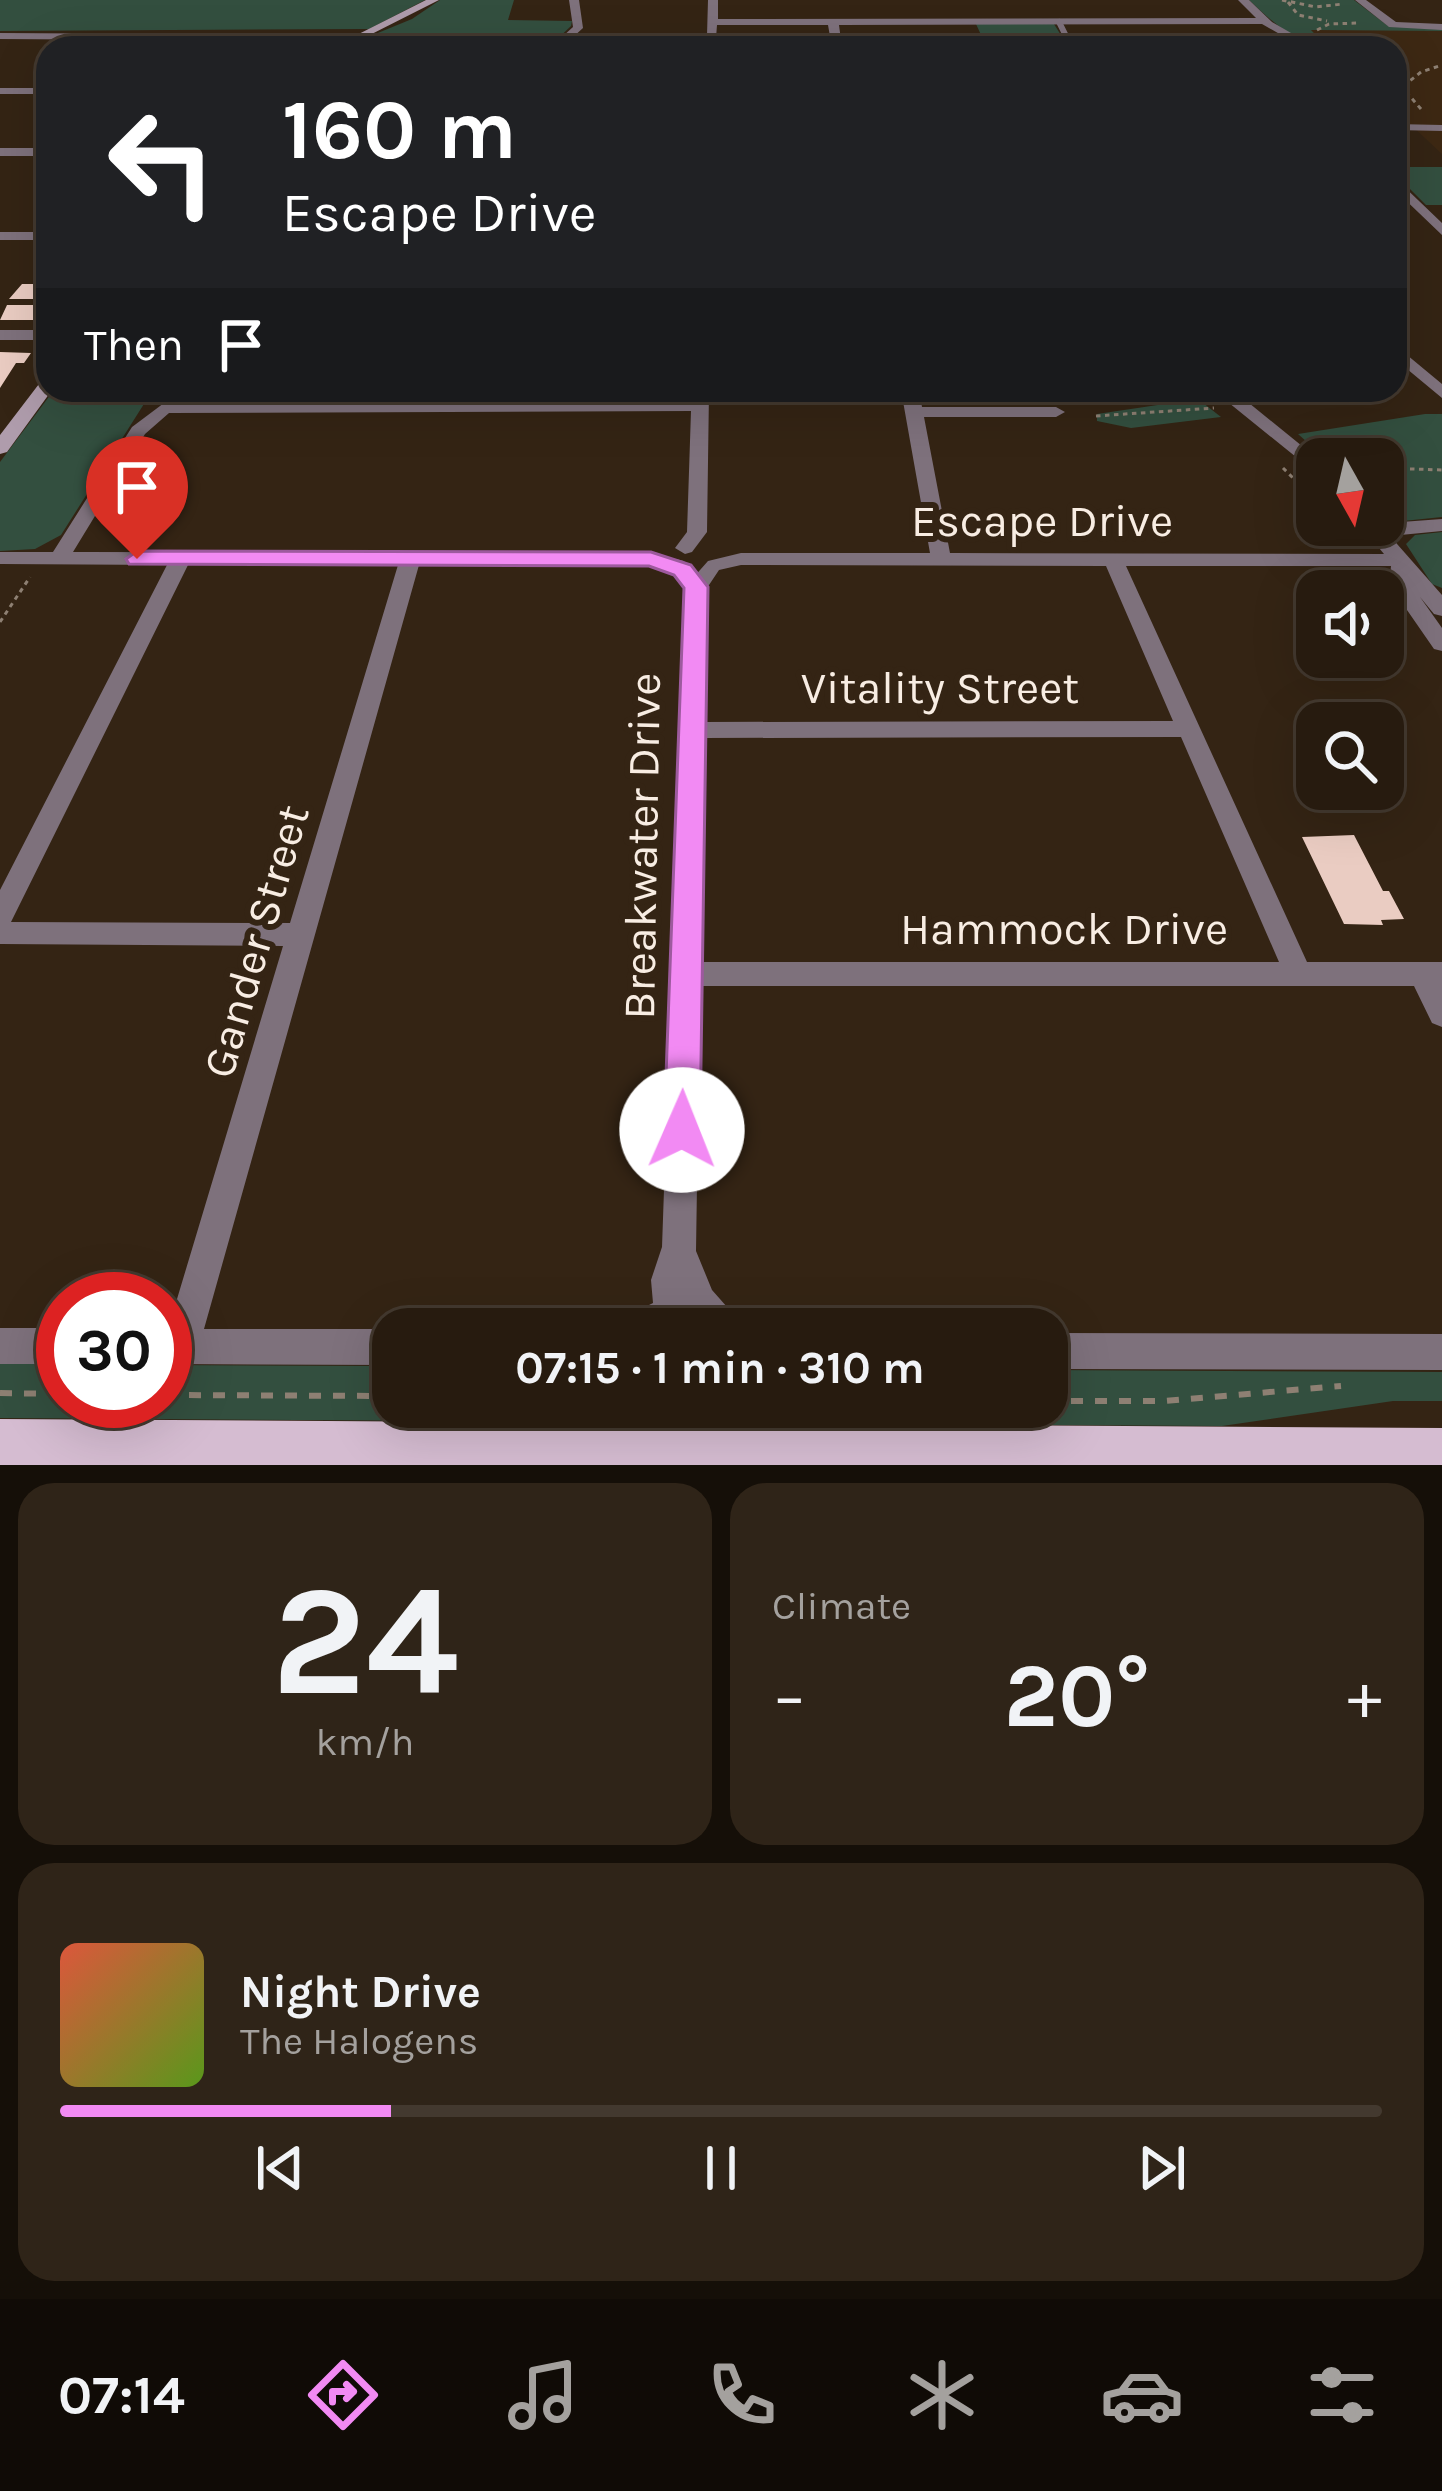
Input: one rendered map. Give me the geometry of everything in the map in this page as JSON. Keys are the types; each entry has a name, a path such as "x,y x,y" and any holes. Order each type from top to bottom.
{"main road":[{"path":"0,1443 1442,1452"}],"street":[{"path":"361,36 434,0"},
{"path":"569,36 578,28 574,0"},
{"path":"710,36 713,0"},
{"path":"1243,0 1264,21 1291,36"},
{"path":"1360,0 1389,23 1442,27"},
{"path":"713,22 1264,21"},
{"path":"833,22 835,36"},
{"path":"0,36 36,38"},
{"path":"0,91 36,91"},
{"path":"0,152 36,152"},
{"path":"1407,195 1442,231"},
{"path":"0,236 36,236"},
{"path":"0,335 36,335"},
{"path":"1407,361 1442,390"},
{"path":"0,448 36,399"},
{"path":"59,558 152,414 220,402"},
{"name":"Breakwater Drive","path":"682,1308 668,1276 680,1251 699,402"},
{"path":"913,402 944,553"},
{"path":"1222,402 1296,453"},
{"path":"915,412 1055,412"},
{"path":"1404,527 1442,525"},
{"path":"1386,546 1396,560 1397,578 1432,607 1442,644"},
{"name":"Escape Drive","path":"697,559 944,553 1120,566 1396,560"},
{"path":"0,558 697,559"},
{"path":"0,917 180,559"},
{"name":"Gander Street","path":"192,1285 410,559"},
{"path":"1120,566 1298,973"},
{"name":"Vitality Street","path":"692,730 1189,729"},
{"path":"0,933 300,934"},
{"name":"Hammock Drive","path":"686,974 1433,974"},
{"path":"1433,974 1442,1014"},
{"path":"0,1346 36,1346"},
{"path":"192,1347 372,1347"},
{"path":"1068,1351 1442,1352"}],"lane":[{"path":"1059,22 1066,36"},
{"path":"1407,127 1442,127"}],"path":[{"path":"1287,3 1332,7 1347,0"},
{"path":"1287,3 1316,29 1339,23"},
{"path":"1308,18 1389,23"},
{"path":"1407,87 1414,76 1442,65"},
{"path":"1407,90 1442,127"},
{"path":"1096,416 1196,402"},
{"path":"1404,470 1442,470"},
{"path":"0,622 31,575"},
{"path":"1068,1401 1164,1401 1351,1385"},
{"path":"0,1393 36,1394"},
{"path":"192,1395 372,1396"}],"shaded area":[{"path":"1309,30 1442,30 1442,154 1407,121 1407,36 1315,36"}],"green space":[{"path":"0,0 425,0 369,29 0,31"},
{"path":"440,0 514,0 508,20 572,21 560,36 370,36 412,19"},
{"path":"1249,0 1354,0 1388,26 1442,31 1311,30 1317,36 1294,36"},
{"path":"976,24 1054,24 1062,36 982,36"},
{"path":"1407,167 1442,167 1442,205 1426,205 1407,186"},
{"path":"45,402 145,402 61,535 35,549 0,551 0,462"},
{"path":"1202,402 1221,417 1131,428 1097,421 1097,414"},
{"path":"1442,414 1442,517 1404,521 1404,438 1302,438 1298,434"},
{"path":"1442,532 1442,588 1432,584 1406,544 1415,535"},
{"path":"0,1364 36,1364 36,1418 0,1418"},
{"path":"192,1365 372,1366 372,1420 192,1419"},
{"path":"1068,1370 1442,1372 1442,1401 1393,1401 1222,1426 1068,1425"}],"building":[{"path":"22,284 36,284 36,299 9,299"},
{"path":"7,305 36,305 36,320 0,320"},
{"path":"0,352 31,353 24,363 16,363 0,388"},
{"path":"1354,835 1383,891 1389,891 1404,919 1381,920 1383,925 1344,924 1302,837"}],"route":[{"path":"137,559 651,559 677,566 691,579 696,587 682,1130"}]}
